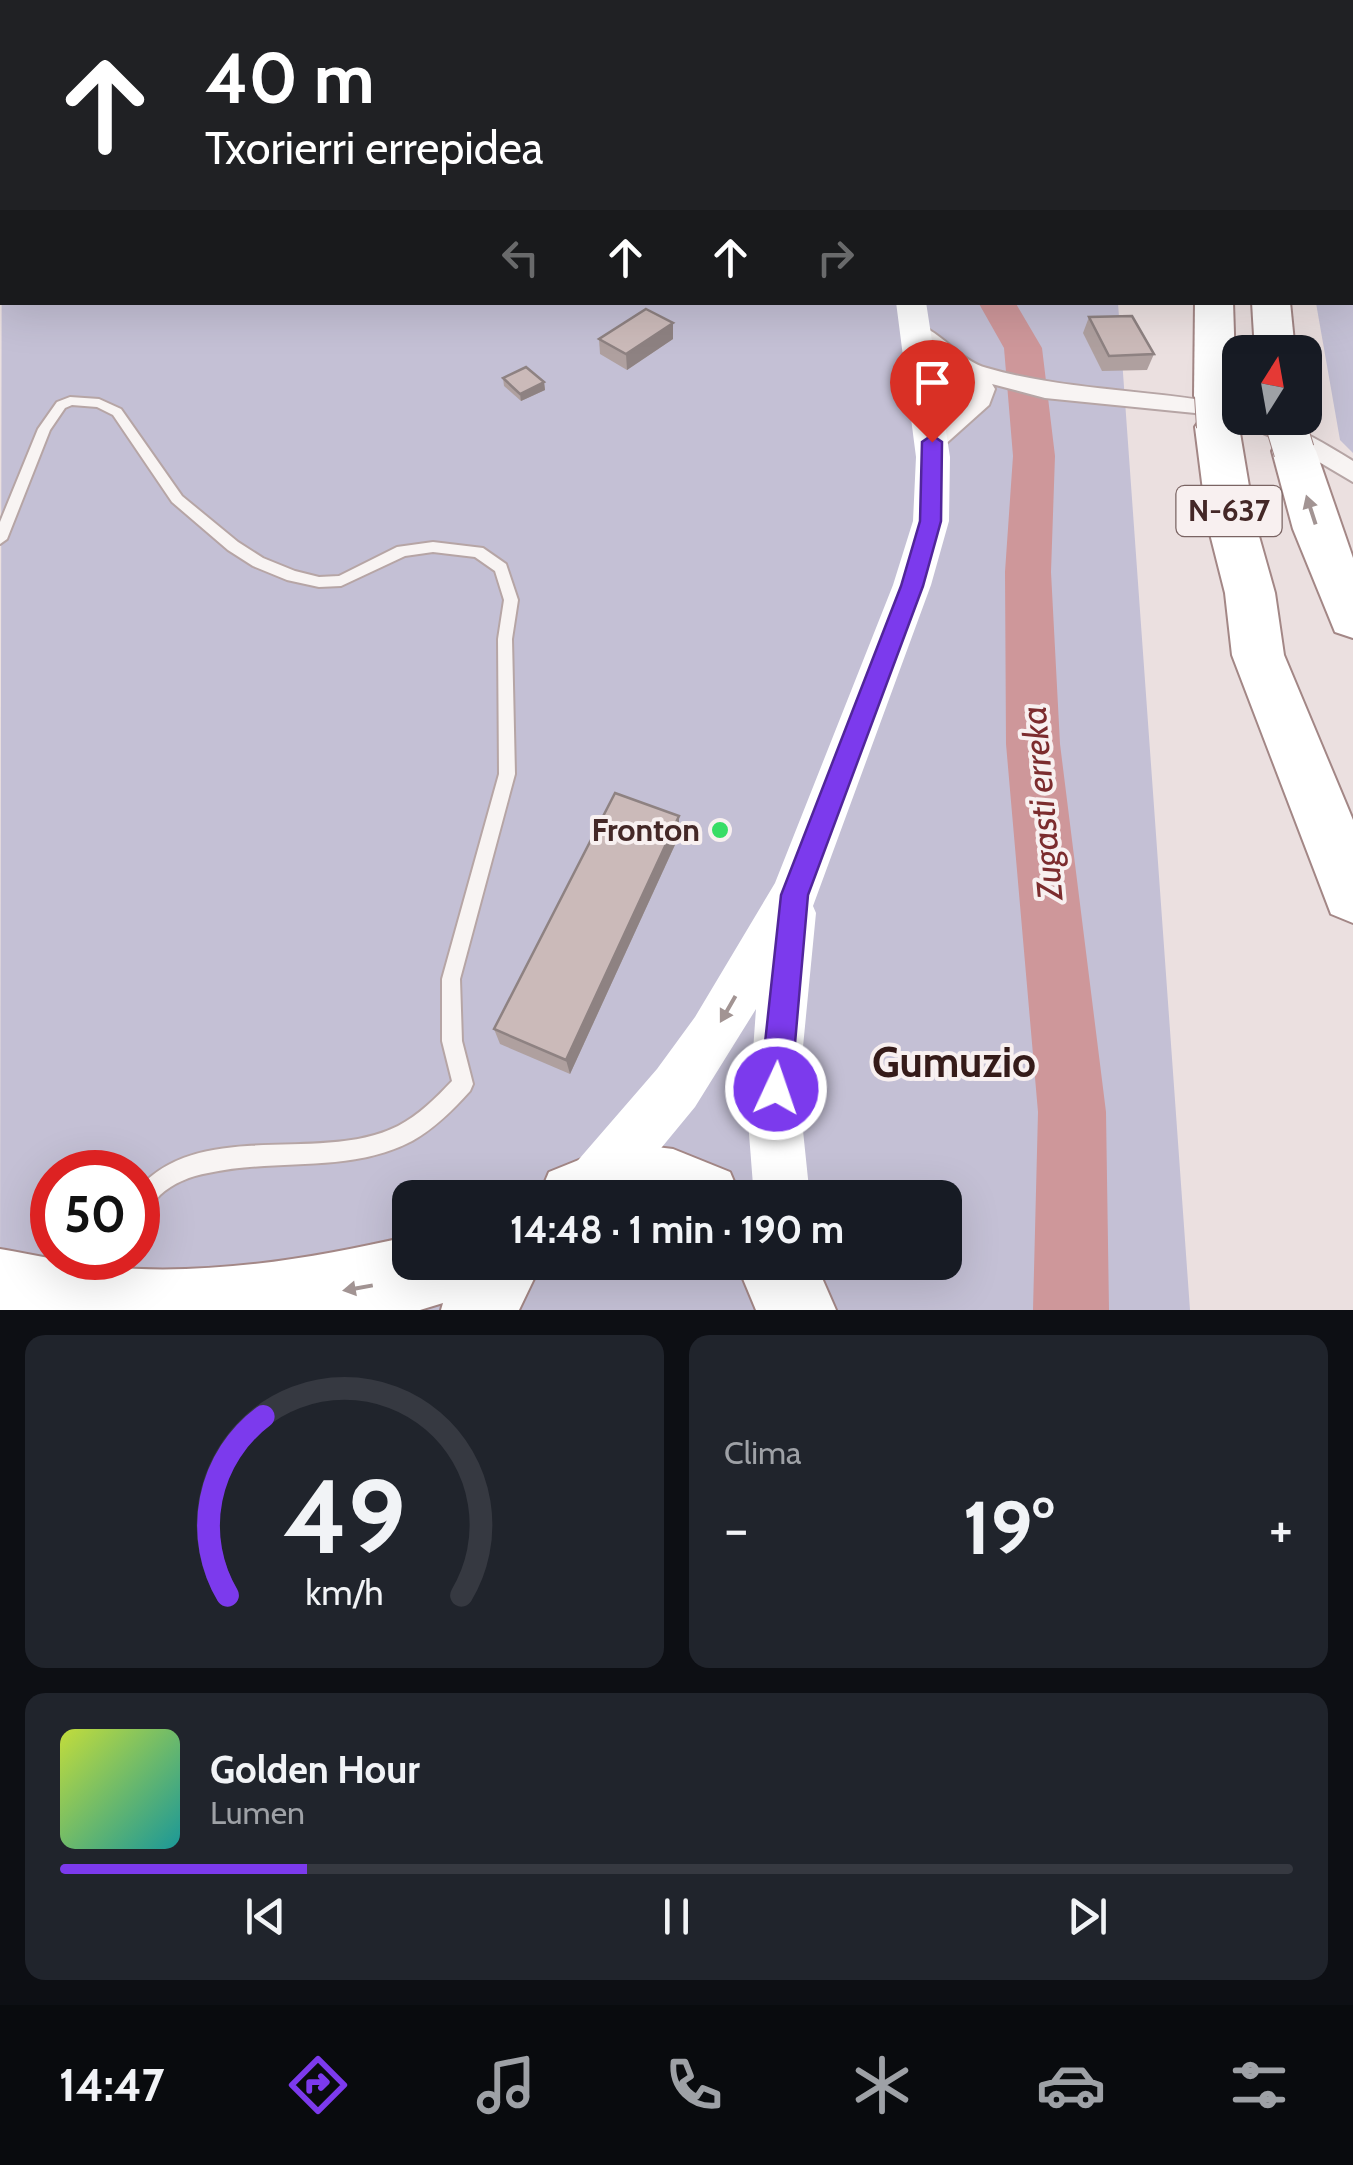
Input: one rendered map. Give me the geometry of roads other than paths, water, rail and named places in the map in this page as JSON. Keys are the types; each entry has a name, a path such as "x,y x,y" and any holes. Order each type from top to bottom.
{"highway":[{"path":"1214,305 1222,358"},
{"path":"1271,305 1274,335"},
{"name":"N-637","path":"1230,435 1231,522 1250,593"},
{"name":"N-637","path":"1289,435 1312,514 1343,582"},
{"path":"1343,582 1353,618"},
{"path":"1250,593 1276,632 1353,808"},
{"path":"1250,593 1258,655 1353,894"},
{"path":"0,1288 91,1295 119,1307 258,1305 398,1280"},
{"path":"480,1310 493,1280"}],"main road":[{"path":"595,1180 676,1088 713,1035 794,895 912,586 930,521 932,442 913,317"},
{"path":"781,1180 776,1057 794,895"}],"street":[{"path":"913,317 982,384"},
{"path":"922,379 956,392 982,384 1195,405 1222,412"},
{"path":"932,442 982,384"},
{"path":"1290,435 1353,474"}],"lane":[{"path":"0,539 44,429 61,405 70,400 99,403 117,412 177,499 258,562 319,582 341,581 402,551 432,546 478,552 501,568 511,600 506,639 507,774 450,979 452,1041 463,1084 440,1110 397,1138 354,1148 207,1162 160,1180"}],"waterway":[{"name":"Zugasti erreka","path":"998,305 1023,348 1034,456 1028,572 1033,744 1072,1112 1071,1310"}],"place":[{"name":"Fronton","path":"720,830"}],"district":[{"name":"Gumuzio","path":"954,1062"}]}
